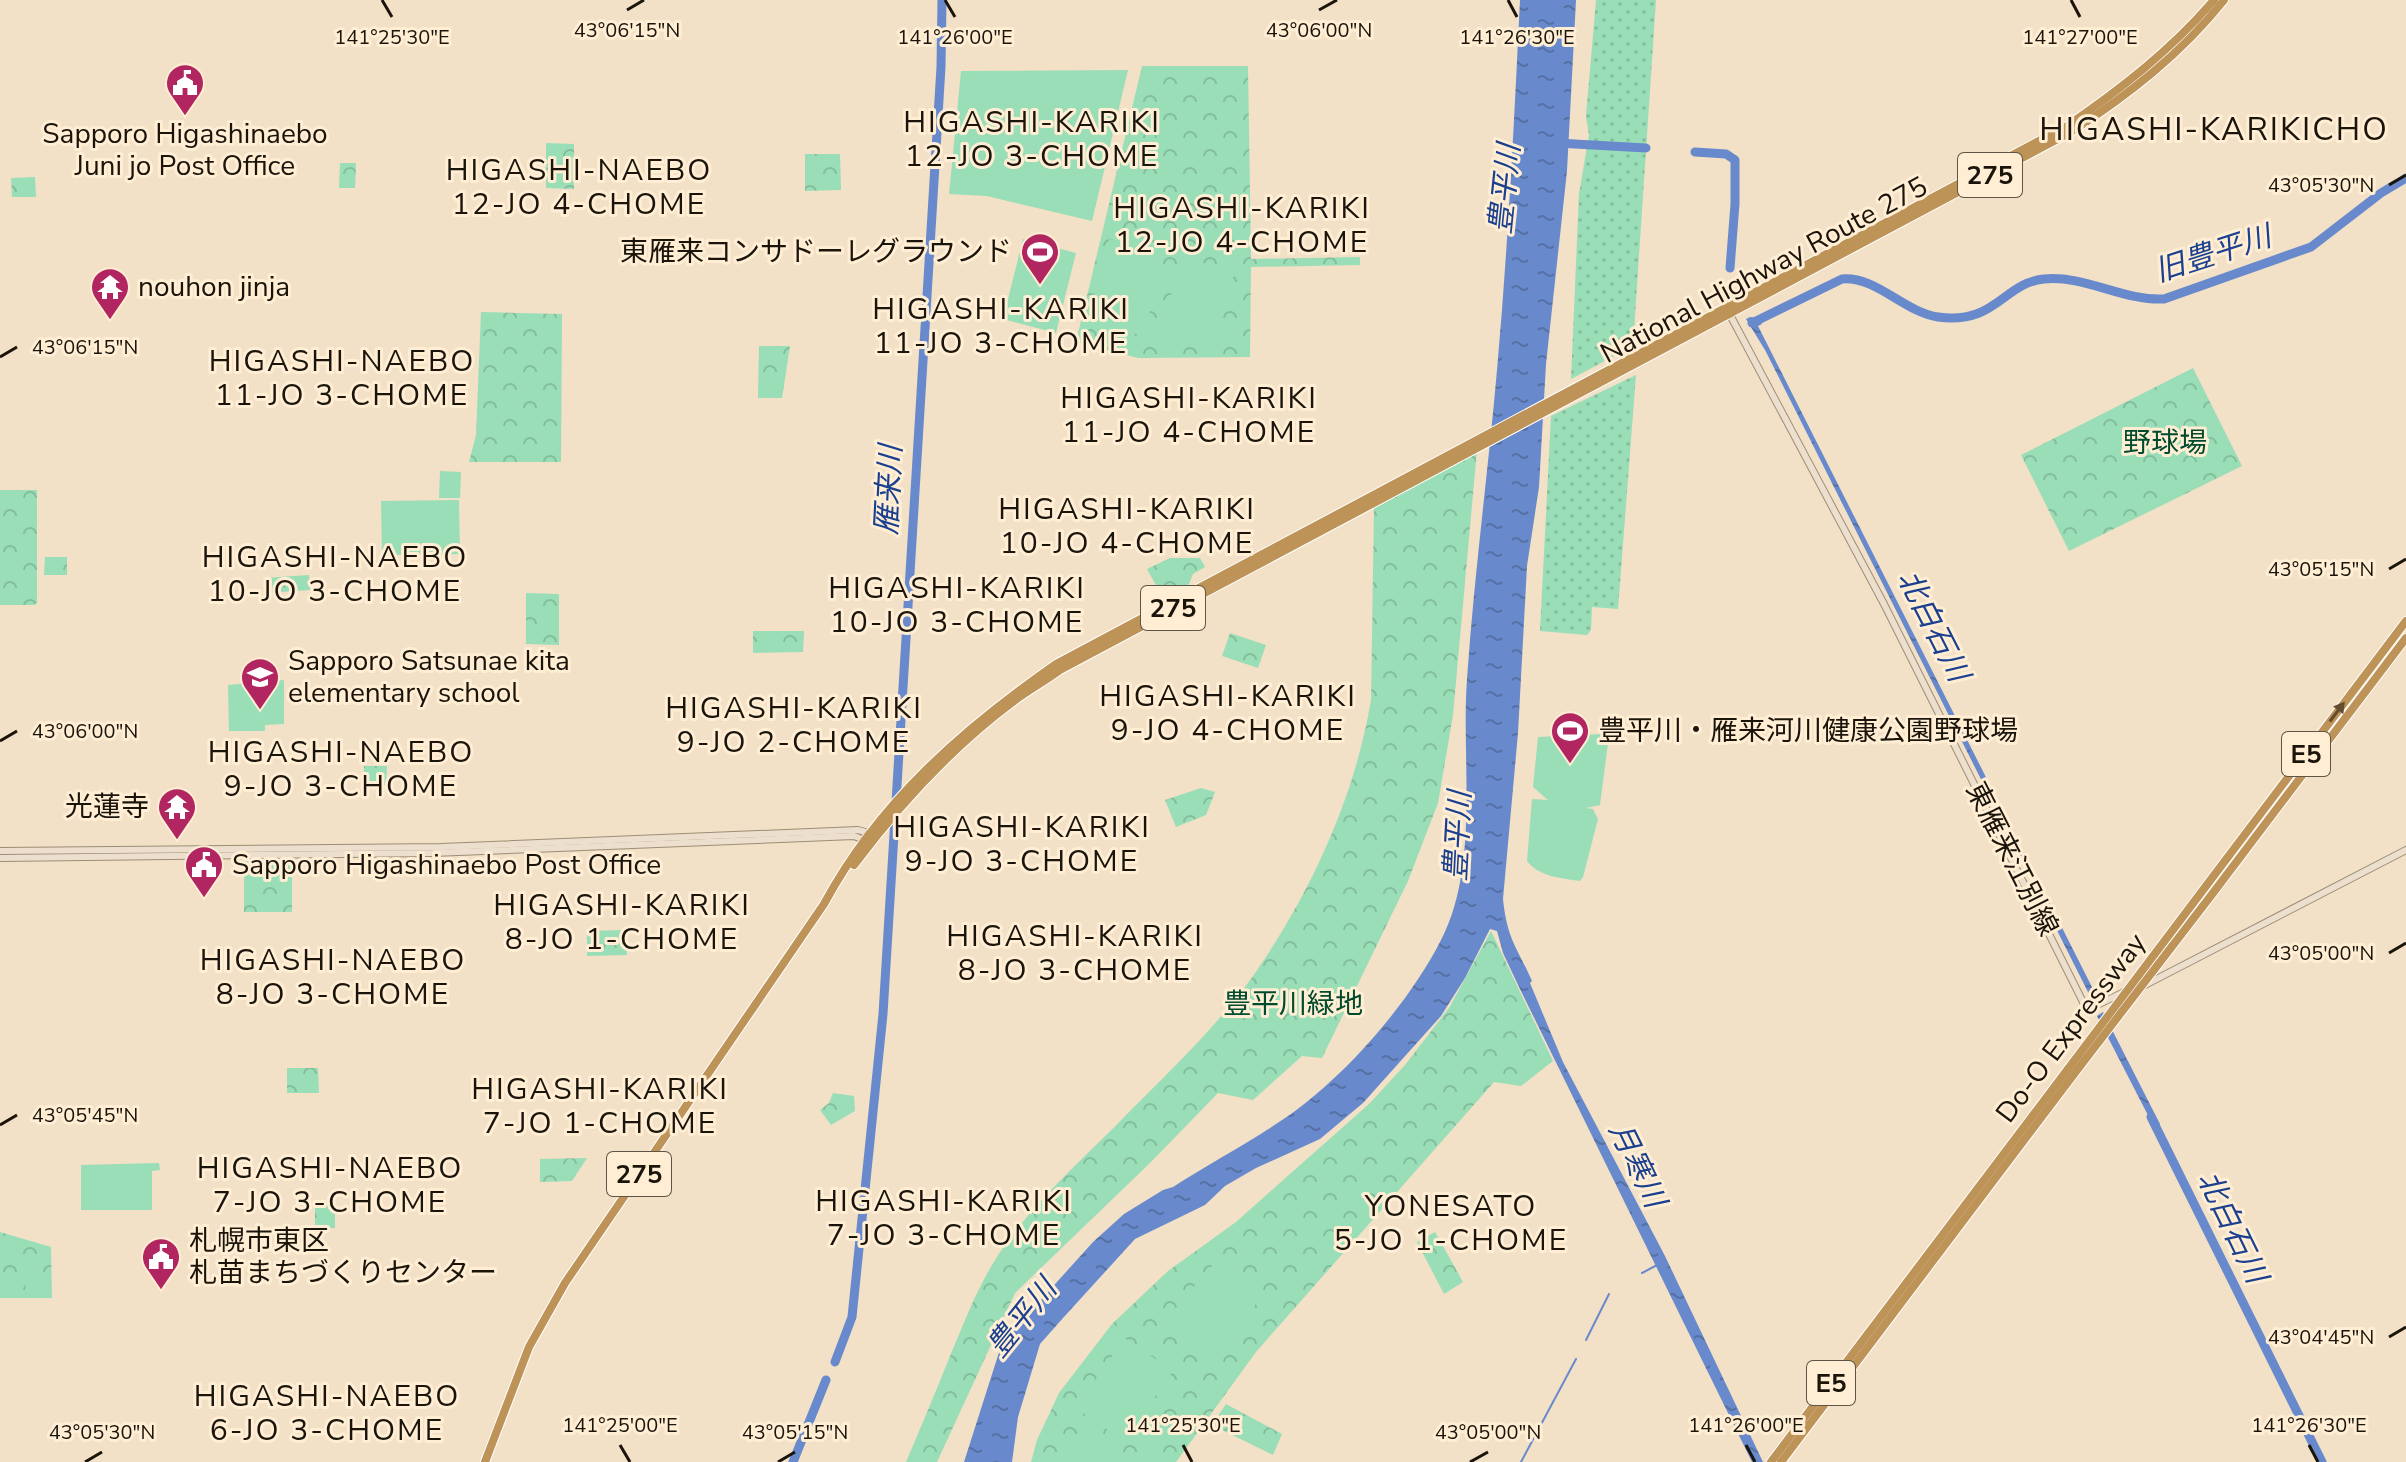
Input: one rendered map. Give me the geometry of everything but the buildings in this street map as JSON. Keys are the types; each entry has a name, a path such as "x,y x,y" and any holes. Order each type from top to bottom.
{"highway":[{"name":"National Highway Route 275","path":"1728,310 2067,126 2148,67 2214,0"},
{"name":"National Highway Route 275","path":"1297,538 2071,132 2119,101 2155,72 2224,0"},
{"name":"275","path":"485,1462 529,1347 569,1277 887,811 930,763 982,717 1056,664 1297,538"},
{"name":"275","path":"870,838 959,747 1013,702 1060,670 1297,538"},
{"name":"Do-O Expressway","path":"2209,890 2406,621"},
{"name":"Do-O Expressway","path":"1771,1462 2406,638"},
{"name":"Do-O Expressway","path":"1781,1462 1894,1305"}],"main road":[{"name":"東雁来江別線","path":"1728,310 1884,604 2087,1010 2117,994 2148,984 2406,850"},
{"path":"0,851 391,848 858,830 870,838"},
{"path":"0,858 468,852 854,836 870,838"}],"green space":[{"path":"1596,0 1656,0 1633,346 1571,379 1579,194 1589,135 1586,116"},
{"path":"1142,66 1248,66 1251,259 1360,257 1360,265 1251,267 1250,357 1138,358 1076,342"},
{"path":"1128,70 1092,221 987,196 949,194 961,71"},
{"path":"546,143 574,144 574,189 546,188"},
{"path":"805,154 840,154 841,190 805,191"},
{"path":"340,163 356,163 355,188 339,188"},
{"path":"35,177 36,197 12,197 11,178"},
{"name":"東雁来コンサドーレグラウンド","path":"1023,239 1076,253 1056,333 1003,319"},
{"path":"1109,239 1164,253 1144,336 1088,322"},
{"path":"1180,257 1235,271 1214,353 1160,339"},
{"path":"481,312 562,314 561,462 469,462 476,435"},
{"path":"759,346 790,346 782,398 758,398"},
{"name":"野球場","path":"2193,368 2242,466 2069,551 2021,455"},
{"path":"1636,375 1618,609 1592,607 1591,630 1587,635 1540,631 1551,416"},
{"name":"豊平川緑地","path":"1477,450 1453,715 1438,803 1408,881 1322,1058 1302,1056 1253,1100 1218,1093 1015,1293 937,1462 906,1462 977,1293 1011,1237 1043,1199 1225,1012 1253,976 1293,912 1342,809 1364,736 1371,700 1374,506"},
{"path":"440,471 461,472 460,498 439,498"},
{"path":"0,490 37,490 37,603 34,605 0,605"},
{"path":"459,500 460,554 382,555 381,501"},
{"path":"45,557 67,557 67,575 44,575"},
{"path":"1170,558 1200,558 1205,567 1193,574 1189,584 1163,598 1147,569"},
{"path":"309,575 310,590 267,593 266,578"},
{"path":"526,593 559,594 559,645 526,644"},
{"path":"753,631 804,631 803,652 753,653"},
{"path":"1230,633 1266,645 1258,668 1222,656"},
{"path":"284,680 284,724 265,725 265,731 229,731 228,685"},
{"path":"1602,734 1608,738 1608,743 1600,805 1586,808 1593,809 1598,819 1583,877 1580,881 1544,874 1527,861 1532,799 1548,800 1533,787 1538,737"},
{"path":"364,766 387,766 386,785 364,785"},
{"path":"1201,788 1215,792 1206,815 1176,827 1165,800"},
{"path":"244,861 292,861 292,912 244,912"},
{"path":"626,930 627,955 587,956 587,931"},
{"name":"豊平川緑地","path":"1491,931 1553,1061 1521,1086 1494,1082 1256,1352 1176,1462 1031,1462 1037,1440 1059,1393 1112,1324 1168,1271 1236,1222 1369,1104 1405,1065 1449,1008"},
{"path":"287,1068 318,1068 319,1093 287,1093"},
{"path":"833,1093 854,1096 855,1111 831,1125 820,1110 829,1103"},
{"path":"587,1158 572,1181 540,1182 540,1159"},
{"path":"159,1163 160,1170 152,1171 152,1210 81,1210 81,1165"},
{"path":"315,1201 335,1201 335,1228 315,1228"},
{"path":"0,1232 51,1247 52,1298 0,1298"},
{"path":"1435,1232 1463,1282 1444,1294 1417,1242"},
{"path":"1215,1262 1260,1299 1207,1363 1161,1326"},
{"path":"49,1272 50,1297 26,1297 25,1273"},
{"path":"1125,1338 1173,1371 1124,1441 1076,1408"},
{"path":"1226,1404 1282,1434 1273,1455 1212,1425"},
{"path":"1083,1438 1122,1462 1068,1462"}],"water":[{"path":"1520,0 1576,0 1567,171 1546,364 1539,487 1527,566 1518,733 1503,899 1505,913 1510,934 1563,1062 1665,1256 1763,1462 1752,1462 1519,987 1503,953 1497,931 1490,929 1441,1016 1363,1103 1320,1139 1256,1168 1225,1186 1205,1205 1135,1239 1040,1344 1018,1417 1012,1462 964,1462 1002,1343 1093,1242 1124,1214 1277,1124 1355,1058 1395,1012 1428,964 1453,911 1465,846 1467,679 1501,324"},
{"path":"1758,318 1762,324 1758,326 2095,993 2090,996 1765,350 1746,319"},
{"path":"2103,1012 2160,1124 2155,1129 2097,1016"}],"waterway":[{"name":"雁来川","path":"835,1362 852,1317 883,1014 941,67 942,0"},
{"path":"1557,143 1646,148"},
{"path":"1695,152 1726,154 1735,160 1730,268"},
{"name":"旧豊平川","path":"1752,323 1842,279 1867,283 1913,309 1938,317 1973,315 1986,310 2018,288 2044,279 2074,281 2134,296 2164,299 2311,247 2381,193 2406,178"},
{"name":"北白石川","path":"2151,1117 2322,1462"},
{"path":"1642,1273 1659,1264"},
{"path":"1586,1340 1609,1294"},
{"path":"1521,1462 1576,1359"},
{"name":"雁来川","path":"793,1462 826,1380"}],"place":[{"name":"Sapporo Higashinaebo Juni jo Post Office","path":"185,117"},
{"name":"東雁来コンサドーレグラウンド","path":"1040,286"},
{"name":"nouhon jinja","path":"110,321"},
{"name":"Sapporo Satsunae kita elementary school","path":"260,711"},
{"name":"豊平川・雁来河川健康公園野球場","path":"1570,765"},
{"name":"光蓮寺","path":"177,841"},
{"name":"Sapporo Higashinaebo Post Office","path":"204,899"},
{"name":"札幌市東区 札苗まちづくりセンター","path":"161,1291"}],"district":[{"name":"HIGASHI-KARIKICHO","path":"2214,129"},
{"name":"HIGASHI-KARIKI 12-JO 3-CHOME","path":"1032,139"},
{"name":"HIGASHI-NAEBO 12-JO 4-CHOME","path":"579,187"},
{"name":"HIGASHI-KARIKI 12-JO 4-CHOME","path":"1242,225"},
{"name":"HIGASHI-KARIKI 11-JO 3-CHOME","path":"1001,326"},
{"name":"HIGASHI-NAEBO 11-JO 3-CHOME","path":"342,378"},
{"name":"HIGASHI-KARIKI 11-JO 4-CHOME","path":"1189,415"},
{"name":"HIGASHI-KARIKI 10-JO 4-CHOME","path":"1127,526"},
{"name":"HIGASHI-NAEBO 10-JO 3-CHOME","path":"335,574"},
{"name":"HIGASHI-KARIKI 10-JO 3-CHOME","path":"957,605"},
{"name":"HIGASHI-KARIKI 9-JO 4-CHOME","path":"1228,713"},
{"name":"HIGASHI-KARIKI 9-JO 2-CHOME","path":"794,725"},
{"name":"HIGASHI-NAEBO 9-JO 3-CHOME","path":"341,769"},
{"name":"HIGASHI-KARIKI 9-JO 3-CHOME","path":"1022,844"},
{"name":"HIGASHI-KARIKI 8-JO 1-CHOME","path":"622,922"},
{"name":"HIGASHI-KARIKI 8-JO 3-CHOME","path":"1075,953"},
{"name":"HIGASHI-NAEBO 8-JO 3-CHOME","path":"333,977"},
{"name":"HIGASHI-KARIKI 7-JO 1-CHOME","path":"600,1106"},
{"name":"HIGASHI-NAEBO 7-JO 3-CHOME","path":"330,1185"},
{"name":"HIGASHI-KARIKI 7-JO 3-CHOME","path":"944,1218"},
{"name":"YONESATO 5-JO 1-CHOME","path":"1451,1223"},
{"name":"HIGASHI-NAEBO 6-JO 3-CHOME","path":"327,1413"}],"water label":[{"name":"豊平川","path":"1505,189"},
{"name":"豊平川","path":"1458,836"},
{"name":"月寒川","path":"1637,1165"},
{"name":"豊平川","path":"1022,1318"}]}
